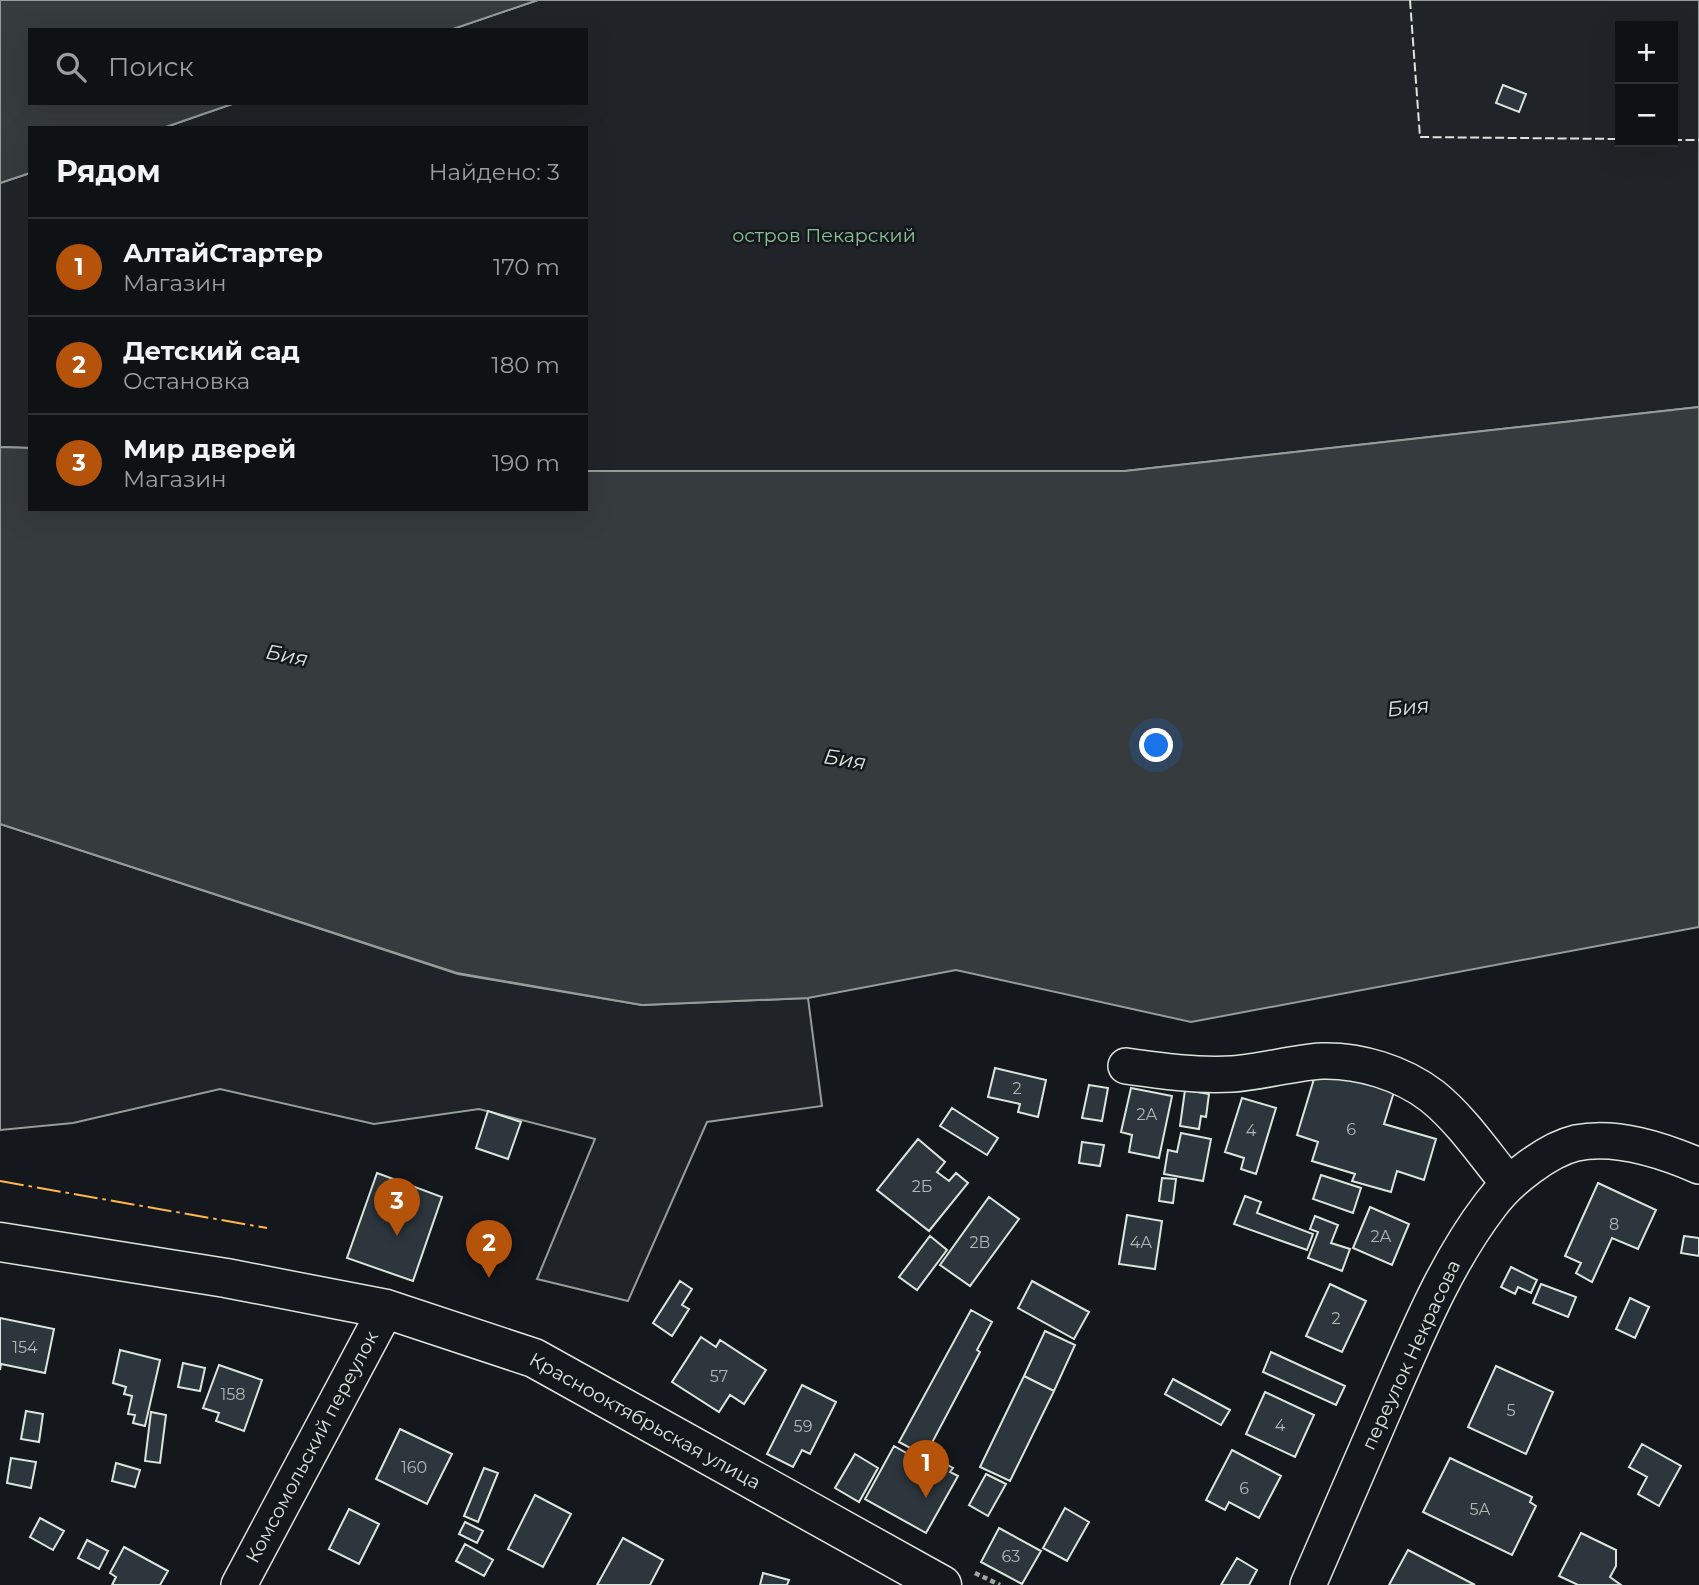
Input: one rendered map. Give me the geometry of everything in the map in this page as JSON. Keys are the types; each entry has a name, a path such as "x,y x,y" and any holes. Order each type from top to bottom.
{"main road":[{"name":"Краснооктябрьская улица","path":"0,1242 226,1278 386,1309 534,1358 942,1585"}],"street":[{"path":"1126,1066 1191,1074 1232,1074 1324,1061 1380,1069 1405,1079 1431,1095 1448,1111 1509,1184"},
{"name":"переулок Некрасова","path":"1308,1585 1410,1350 1450,1267 1491,1203 1509,1184 1545,1157 1574,1144 1599,1141 1631,1144 1687,1161"},
{"name":"Комсомольский переулок","path":"239,1585 386,1309"}],"green space":[{"name":"остров Пекарский","path":"538,0 1699,0 1699,407 1125,471 588,471 588,126 169,126 229,105 588,105 588,28 456,28"},
{"path":"28,174 28,448 0,447 0,183"},
{"path":"0,824 458,974 642,1005 808,998 822,1106 707,1122 628,1301 537,1279 595,1139 479,1109 374,1124 220,1089 73,1123 0,1130"}],"water":[{"path":"0,0 538,0 456,28 28,28 28,105 229,105 169,126 28,126 28,174 0,183"},
{"name":"Бия","path":"1699,407 1699,927 1191,1022 956,970 808,998 642,1005 457,973 0,824 0,447 28,448 28,511 588,511 588,471 1125,471"}],"building":[{"path":"1503,85 1526,94 1519,112 1496,103"},
{"path":"995,1068 1046,1080 1038,1117 1018,1112 1020,1104 988,1097"},
{"path":"1317,1069 1394,1092 1384,1124 1436,1139 1424,1180 1397,1171 1391,1192 1352,1181 1355,1174 1312,1161 1318,1142 1297,1135"},
{"path":"1089,1085 1108,1088 1102,1121 1082,1118"},
{"path":"1131,1088 1172,1096 1159,1158 1129,1152 1132,1135 1121,1132"},
{"path":"1185,1090 1209,1094 1206,1117 1201,1116 1199,1129 1180,1126"},
{"path":"1242,1098 1276,1108 1256,1174 1241,1169 1244,1158 1225,1152"},
{"path":"952,1108 998,1138 987,1155 940,1126"},
{"path":"488,1111 521,1122 508,1159 476,1148"},
{"path":"1181,1133 1211,1139 1203,1181 1164,1174 1168,1150 1177,1152"},
{"path":"918,1139 945,1162 937,1172 949,1181 956,1173 968,1183 929,1231 877,1190"},
{"path":"1082,1142 1104,1145 1100,1166 1079,1163"},
{"path":"377,1173 442,1197 413,1281 347,1258"},
{"path":"1321,1175 1361,1188 1353,1213 1313,1199"},
{"path":"1162,1178 1176,1179 1173,1203 1159,1201"},
{"path":"1598,1183 1656,1210 1638,1249 1612,1238 1592,1282 1576,1273 1581,1263 1565,1256"},
{"path":"1245,1196 1261,1202 1257,1213 1313,1234 1307,1250 1234,1224"},
{"path":"989,1197 1019,1219 970,1286 940,1265"},
{"path":"1370,1207 1409,1224 1392,1265 1353,1248"},
{"path":"1127,1215 1162,1221 1155,1269 1119,1264"},
{"path":"1315,1216 1338,1225 1331,1243 1350,1249 1342,1271 1308,1258 1318,1232 1310,1229"},
{"path":"930,1236 947,1250 917,1290 899,1277"},
{"path":"1684,1236 1699,1238 1699,1256 1681,1253"},
{"path":"1511,1267 1537,1280 1531,1293 1518,1287 1515,1294 1501,1287"},
{"path":"680,1281 692,1289 682,1305 689,1309 672,1336 653,1323"},
{"path":"1032,1281 1089,1312 1074,1339 1018,1308"},
{"path":"1330,1284 1366,1301 1342,1352 1306,1336"},
{"path":"1541,1284 1576,1297 1568,1317 1533,1303"},
{"path":"1630,1298 1649,1307 1635,1338 1616,1329"},
{"path":"971,1310 992,1322 977,1350 980,1352 925,1456 899,1442"},
{"path":"0,1318 54,1329 45,1373 1,1364 0,1370"},
{"path":"1045,1331 1075,1345 1054,1391 1024,1376"},
{"path":"701,1337 716,1347 720,1340 766,1370 744,1404 730,1395 719,1412 672,1382"},
{"path":"120,1350 160,1360 145,1426 133,1423 135,1415 128,1414 132,1396 124,1394 126,1387 113,1383"},
{"path":"1271,1352 1345,1386 1336,1405 1263,1372"},
{"path":"183,1363 205,1368 200,1391 178,1387"},
{"path":"219,1365 262,1380 244,1431 216,1421 219,1413 203,1408"},
{"path":"1496,1366 1553,1392 1526,1454 1468,1427"},
{"path":"1024,1376 1054,1391 1010,1481 980,1467"},
{"path":"1173,1379 1230,1410 1221,1425 1165,1394"},
{"path":"802,1385 836,1402 810,1454 802,1450 793,1467 767,1454"},
{"path":"1265,1392 1314,1415 1295,1457 1246,1434"},
{"path":"26,1411 43,1414 39,1442 21,1439"},
{"path":"151,1412 166,1415 160,1463 145,1461"},
{"path":"400,1429 452,1454 427,1504 376,1479"},
{"path":"1642,1444 1681,1466 1659,1506 1638,1494 1647,1477 1629,1467"},
{"path":"894,1446 926,1464 930,1455 953,1468 950,1472 958,1476 926,1533 865,1499"},
{"path":"1232,1450 1281,1476 1259,1518 1229,1502 1225,1510 1206,1500"},
{"path":"855,1454 878,1468 859,1502 835,1488"},
{"path":"11,1458 36,1462 31,1488 7,1483"},
{"path":"1450,1458 1532,1497 1530,1502 1536,1506 1512,1555 1423,1512"},
{"path":"116,1463 140,1470 135,1487 112,1481"},
{"path":"484,1468 498,1473 478,1522 464,1516"},
{"path":"986,1474 1006,1484 988,1516 969,1505"},
{"path":"535,1495 571,1514 543,1567 508,1549"},
{"path":"1065,1508 1089,1522 1067,1561 1043,1548"},
{"path":"349,1509 379,1524 359,1564 329,1549"},
{"path":"40,1518 64,1531 53,1550 30,1537"},
{"path":"465,1522 483,1531 477,1543 459,1534"},
{"path":"999,1528 1041,1551 1022,1584 981,1562"},
{"path":"1581,1533 1616,1550 1616,1566 1610,1577 1621,1585 1578,1585 1559,1576"},
{"path":"623,1538 663,1560 650,1585 597,1585"},
{"path":"87,1540 108,1551 99,1569 78,1558"},
{"path":"465,1544 493,1560 484,1576 456,1561"},
{"path":"124,1547 168,1571 160,1585 112,1585 116,1577 110,1573"},
{"path":"1408,1550 1475,1585 1389,1585"},
{"path":"1237,1558 1257,1570 1249,1585 1221,1585"},
{"path":"763,1573 789,1580 787,1585 760,1585"}],"fence":[{"path":"1410,0 1420,137 1615,139"},
{"path":"1678,140 1699,140"}],"power":[{"path":"0,1181 267,1228"}],"place":[{"name":"Мир дверей","path":"397,1236"},
{"name":"Детский сад","path":"489,1278"},
{"name":"АлтайСтартер","path":"926,1498"}]}
